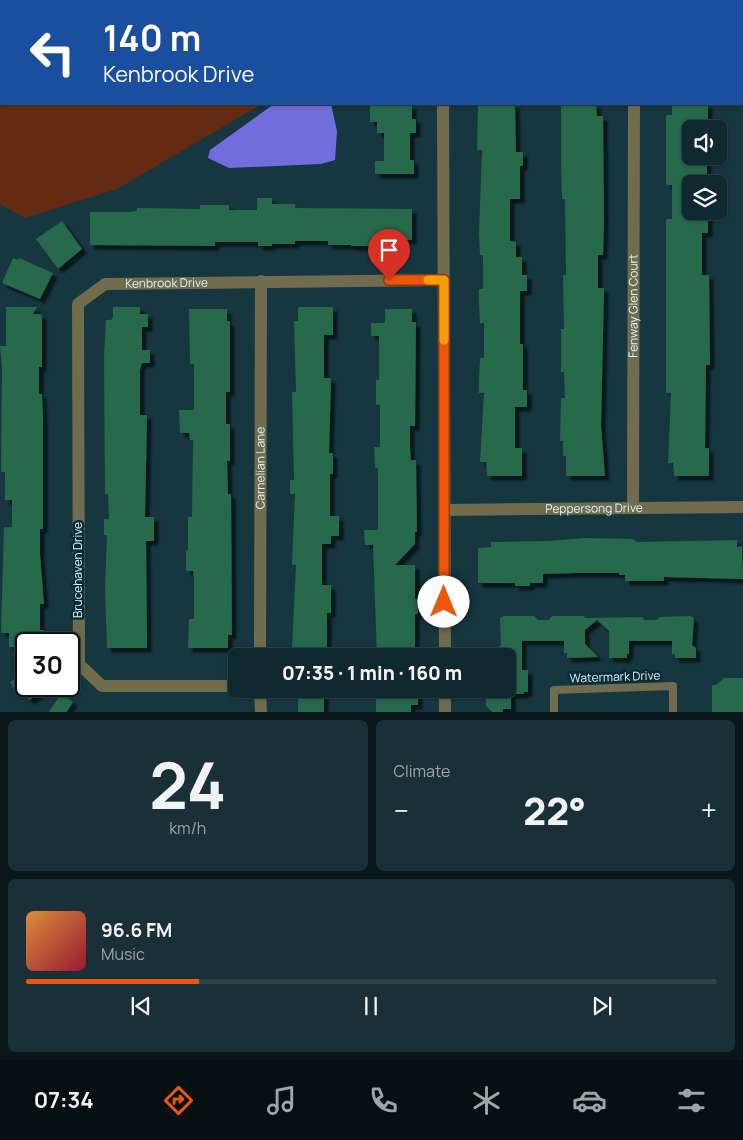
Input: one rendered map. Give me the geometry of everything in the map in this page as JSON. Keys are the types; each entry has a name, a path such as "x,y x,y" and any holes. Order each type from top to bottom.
{"street":[{"path":"443,105 445,648"},
{"name":"Fenway Glen Court","path":"633,508 634,105"},
{"name":"Kenbrook Drive","path":"78,485 78,304 105,284 444,280"},
{"name":"Carnelian Lane","path":"260,648 261,281"},
{"name":"Brucehaven Drive","path":"78,485 79,664 102,686 228,686"},
{"name":"Peppersong Drive","path":"444,510 743,507"},
{"path":"260,698 261,712"},
{"path":"445,698 445,712"}],"lane":[{"name":"Watermark Drive","path":"554,712 554,690 673,686 673,712"}],"shaded area":[{"path":"0,105 260,105 117,189 25,218 0,204"},
{"path":"273,105 331,105 337,131 335,160 321,164 229,168 208,158 210,150"}],"building":[{"path":"370,105 412,105 412,119 416,119 416,133 410,133 410,160 414,160 414,174 375,174 375,161 384,161 384,133 377,133 377,122 370,122"},
{"path":"478,105 515,105 516,152 523,152 523,166 520,166 520,199 510,199 510,241 516,242 516,257 522,257 522,275 527,275 527,291 520,291 520,344 523,344 523,390 527,390 527,407 515,407 515,448 522,448 522,476 487,476 486,462 480,462 484,393 479,393 479,379 480,358 484,358 484,323 480,323 479,303 479,289 483,289 483,255 480,255 479,233 482,150 477,150"},
{"path":"561,105 596,105 597,116 603,116 603,255 598,255 598,288 604,288 601,426 605,476 566,476 566,456 563,456 563,441 560,441 561,398 565,398 564,372 561,372 561,329 564,329 563,275 566,275 565,199 562,199"},
{"path":"672,105 708,105 708,120 682,120 682,165 707,165 707,175 682,175 682,220 708,220 708,233 702,233 702,275 709,275 710,365 706,365 705,448 709,448 709,476 674,476 673,463 668,463 671,393 666,393 666,219 672,219 672,185 666,185 666,115 672,115"},
{"path":"257,198 272,198 272,204 295,204 295,208 412,209 412,240 399,240 399,246 328,245 328,241 295,241 295,244 272,244 272,246 258,246 258,242 215,242 215,246 90,245 90,212 129,212 137,211 137,208 200,209 200,205 229,205 229,210 257,210"},
{"path":"62,221 82,249 58,269 36,239"},
{"path":"13,258 18,260 19,258 53,273 40,299 2,283"},
{"path":"6,307 37,307 33,314 41,314 42,318 42,367 39,367 39,394 42,394 43,421 43,529 40,529 40,555 44,604 40,604 40,630 44,630 44,632 15,632 15,647 9,647 9,633 1,633 4,527 12,527 12,500 5,500 5,472 1,472 2,367 0,346 6,346"},
{"path":"113,307 140,307 140,314 148,314 148,327 142,327 142,350 150,350 150,363 142,363 140,370 140,415 147,415 145,517 154,517 154,541 146,541 147,648 107,648 105,589 107,535 104,535 104,519 109,519 108,494 105,494 104,357 106,320 111,320 113,317"},
{"path":"298,307 333,307 333,335 324,335 324,378 331,378 329,453 333,453 333,474 330,474 330,516 339,516 339,536 331,536 331,544 322,544 322,585 331,585 331,613 327,613 327,648 292,648 296,565 292,565 295,494 290,494 290,480 294,480 292,392 296,392 294,321 298,321"},
{"path":"189,309 227,309 227,321 230,321 230,392 226,392 226,424 230,424 230,461 227,461 228,494 231,494 232,635 228,635 228,648 188,648 189,619 194,619 193,571 186,571 188,517 192,517 193,440 190,440 189,433 180,433 179,410 194,410 194,364 190,364"},
{"path":"385,309 412,309 412,322 416,322 415,426 410,426 410,449 411,460 416,460 417,532 415,532 415,544 395,565 415,565 415,599 418,599 418,614 415,614 415,648 377,648 373,545 365,545 364,530 378,530 378,468 375,468 374,447 380,447 380,405 376,405 376,380 379,380 379,336 371,336 371,323 385,323"},
{"path":"586,538 633,539 637,542 737,540 737,547 742,546 743,579 664,577 664,581 625,581 625,575 619,575 619,573 576,573 543,574 543,583 530,583 530,586 515,586 515,583 478,583 478,548 491,547 491,542"},
{"path":"504,616 534,616 538,620 549,620 552,616 583,616 586,618 642,617 645,620 656,620 660,617 690,616 694,618 692,645 696,648 696,658 675,658 675,654 672,654 672,641 629,641 629,654 627,654 627,658 609,658 609,631 597,620 585,630 585,644 598,657 567,658 567,653 564,653 564,641 522,641 522,670 528,670 528,692 516,694 516,648 497,648 501,645 500,618"},
{"path":"724,678 743,678 743,712 712,712 712,685 716,685"},
{"path":"15,679 15,691 10,682"},
{"path":"59,697 66,697 73,702 67,712 49,712"},
{"path":"298,698 324,698 324,712 298,712"},
{"path":"376,698 418,698 418,705 411,705 411,712 376,712"},
{"path":"486,698 511,698 511,709 503,709 503,712 492,712 486,706"}],"slow traffic":[{"path":"428,280 444,280 444,340"}],"route":[{"path":"389,280 444,280 444,602"}]}
